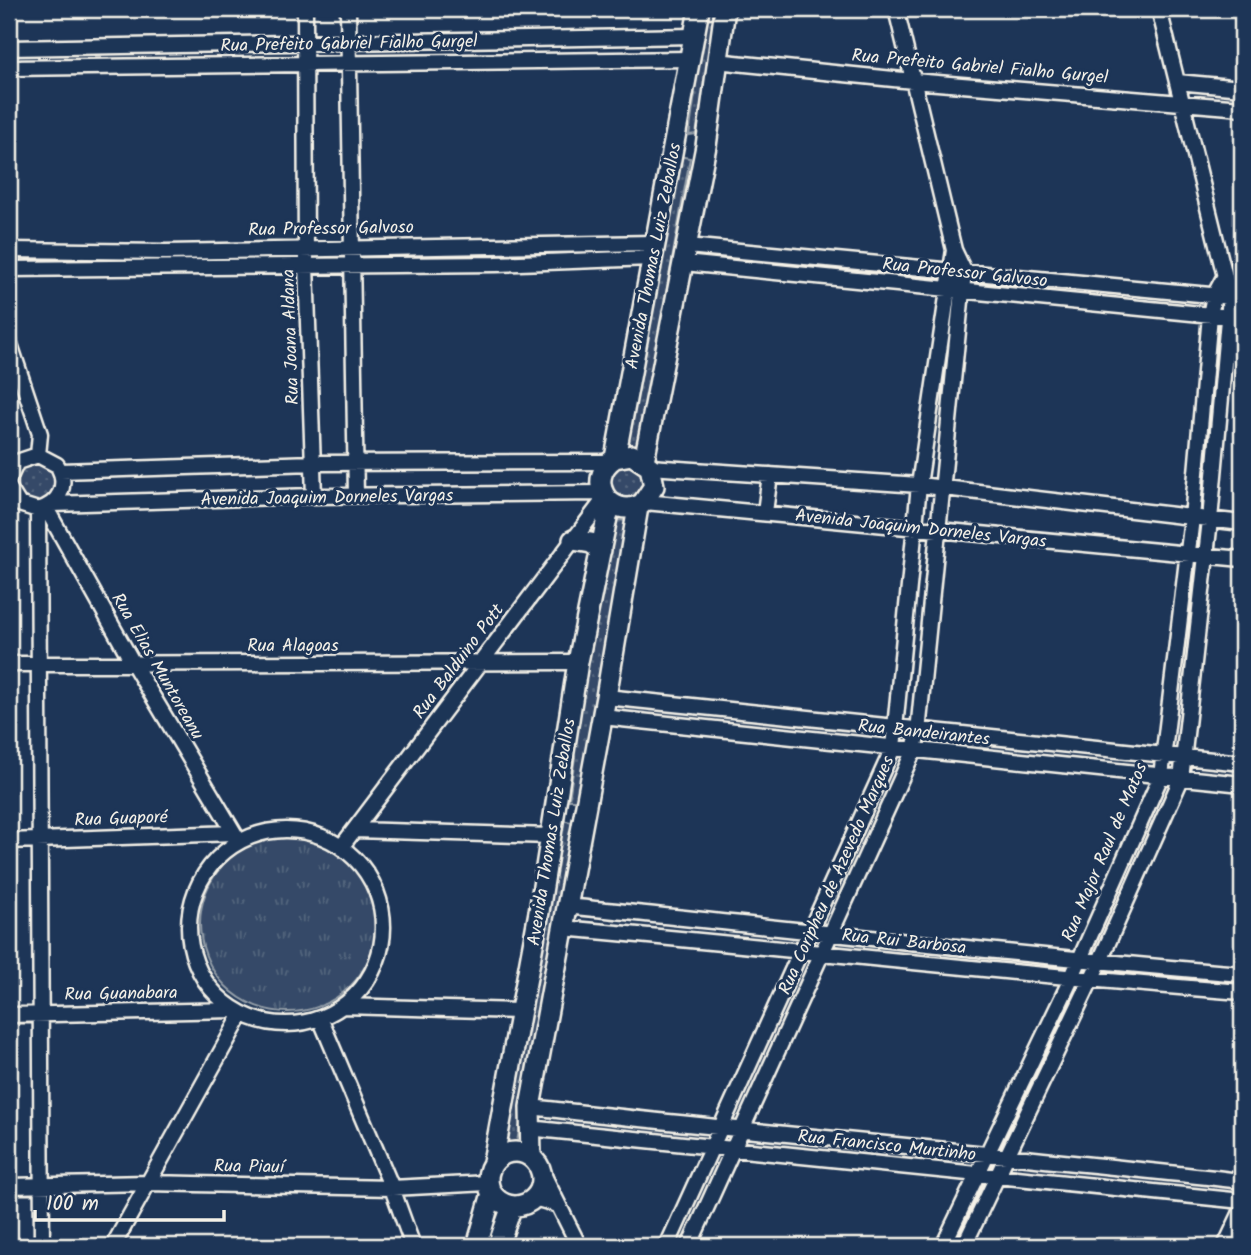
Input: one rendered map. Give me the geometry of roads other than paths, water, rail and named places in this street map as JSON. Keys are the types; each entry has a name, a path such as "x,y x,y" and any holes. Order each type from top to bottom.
{"main road":[{"name":"Avenida Thomas Luiz Zeballos","path":"493,1162 562,772 578,662 601,550 606,498 600,477 611,460 699,9"},
{"name":"Avenida Thomas Luiz Zeballos","path":"536,1163 528,1128 530,1107 641,504 654,486 647,464 706,146 725,9"},
{"path":"682,106 686,136 691,142 706,146"},
{"name":"Avenida Joaquim Dorneles Vargas","path":"611,460 628,455 647,464"},
{"name":"Avenida Joaquim Dorneles Vargas","path":"606,498 625,509 641,504"},
{"path":"573,540 591,543 601,550"},
{"path":"562,772 566,800 576,808 584,810"},
{"path":"477,1246 493,1162 512,1152 536,1163 541,1185 534,1198 512,1206 500,1202 490,1188"},
{"path":"498,1246 512,1206"}],"street":[{"name":"Rua Joana Aldana","path":"305,9 306,265 314,496"},
{"path":"348,9 356,496"},
{"path":"896,9 957,271"},
{"path":"964,1246 1099,962 1181,779 1236,318 1236,298 1223,279 1159,9"},
{"name":"Rua Prefeito Gabriel Fialho Gurgel","path":"9,48 588,40 694,36"},
{"path":"588,40 588,58"},
{"path":"38,48 38,67"},
{"name":"Rua Prefeito Gabriel Fialho Gurgel","path":"9,68 588,58 690,59"},
{"name":"Rua Prefeito Gabriel Fialho Gurgel","path":"716,61 913,81 1242,108"},
{"path":"1177,82 1242,88"},
{"name":"Rua Professor Galvoso","path":"9,250 166,251 351,246 497,246 653,251"},
{"path":"496,264 497,246"},
{"path":"165,267 166,251"},
{"name":"Rua Professor Galvoso","path":"9,269 496,264 653,251"},
{"name":"Rua Professor Galvoso","path":"686,254 828,259 1236,298"},
{"name":"Rua Professor Galvoso","path":"686,254 826,278 1236,318"},
{"path":"826,278 828,259"},
{"name":"Rua Coripheu de Azevedo Marques","path":"667,1246 893,747 897,730 919,485 946,290 957,271"},
{"name":"Rua Coripheu de Azevedo Marques","path":"688,1246 735,1149 914,750 940,532 961,292 957,271"},
{"name":"Rua Major Raul de Matos","path":"946,1245 977,1173 1071,979 1161,776 1192,518 1210,315 1214,296 1223,279"},
{"path":"1081,303 1083,283"},
{"path":"9,341 40,434 38,455"},
{"path":"9,476 23,458 38,455 51,460 61,471 61,493 45,508 37,663 41,840 42,1246"},
{"name":"Avenida Joaquim Dorneles Vargas","path":"61,471 355,462 611,460"},
{"name":"Avenida Joaquim Dorneles Vargas","path":"647,464 944,487 1242,523"},
{"path":"765,512 770,475"},
{"path":"9,488 14,505"},
{"path":"575,493 586,523"},
{"name":"Avenida Joaquim Dorneles Vargas","path":"14,505 45,508 314,496 575,493 606,498"},
{"name":"Rua Balduino Pott","path":"342,846 606,498"},
{"name":"Avenida Joaquim Dorneles Vargas","path":"641,504 765,512 915,530 1242,559"},
{"name":"Rua Elias Muntoreanu","path":"45,508 134,665 237,837"},
{"path":"1175,659 1194,662"},
{"name":"Rua Alagoas","path":"9,664 578,662"},
{"name":"Rua Bandeirantes","path":"606,697 897,730 1242,764"},
{"path":"653,723 655,703"},
{"name":"Rua Bandeirantes","path":"602,717 1242,784"},
{"path":"782,736 785,717"},
{"path":"842,742 844,724"},
{"path":"1002,759 1005,741"},
{"path":"1054,765 1056,746"},
{"path":"863,811 882,819"},
{"path":"291,829 326,838 342,846 370,876 379,895 383,926 379,956 371,975 343,1006 320,1018 280,1024 238,1012 213,992 198,970 191,952 189,915 200,880 237,837 291,829"},
{"path":"355,830 551,836"},
{"name":"Rua Guaporé","path":"9,841 237,837"},
{"path":"1121,867 1139,873"},
{"name":"Rua Rui Barbosa","path":"566,906 809,929 1078,960 1242,974"},
{"path":"684,939 687,918"},
{"name":"Rua Rui Barbosa","path":"562,928 801,949 1090,981 1242,992"},
{"path":"949,965 954,946"},
{"path":"1216,990 1218,972"},
{"path":"343,1006 520,1011"},
{"path":"113,1246 238,1012"},
{"name":"Rua Guanabara","path":"9,1015 238,1012"},
{"path":"320,1018 414,1246"},
{"path":"751,1060 771,1067"},
{"path":"1018,1087 1035,1094"},
{"name":"Rua Francisco Murtinho","path":"530,1107 720,1129 987,1152 1242,1181"},
{"path":"652,1141 656,1122"},
{"name":"Rua Francisco Murtinho","path":"528,1128 1242,1201"},
{"path":"843,1160 846,1139"},
{"path":"1057,1182 1059,1160"},
{"name":"Avenida Thomas Luiz Zeballos","path":"536,1163 579,1246"},
{"path":"1135,1190 1138,1169"},
{"name":"Rua Piauí","path":"9,1186 148,1183 490,1188"},
{"path":"534,1198 558,1205"},
{"path":"685,1206 704,1214"},
{"path":"1225,1246 1242,1210"}]}
